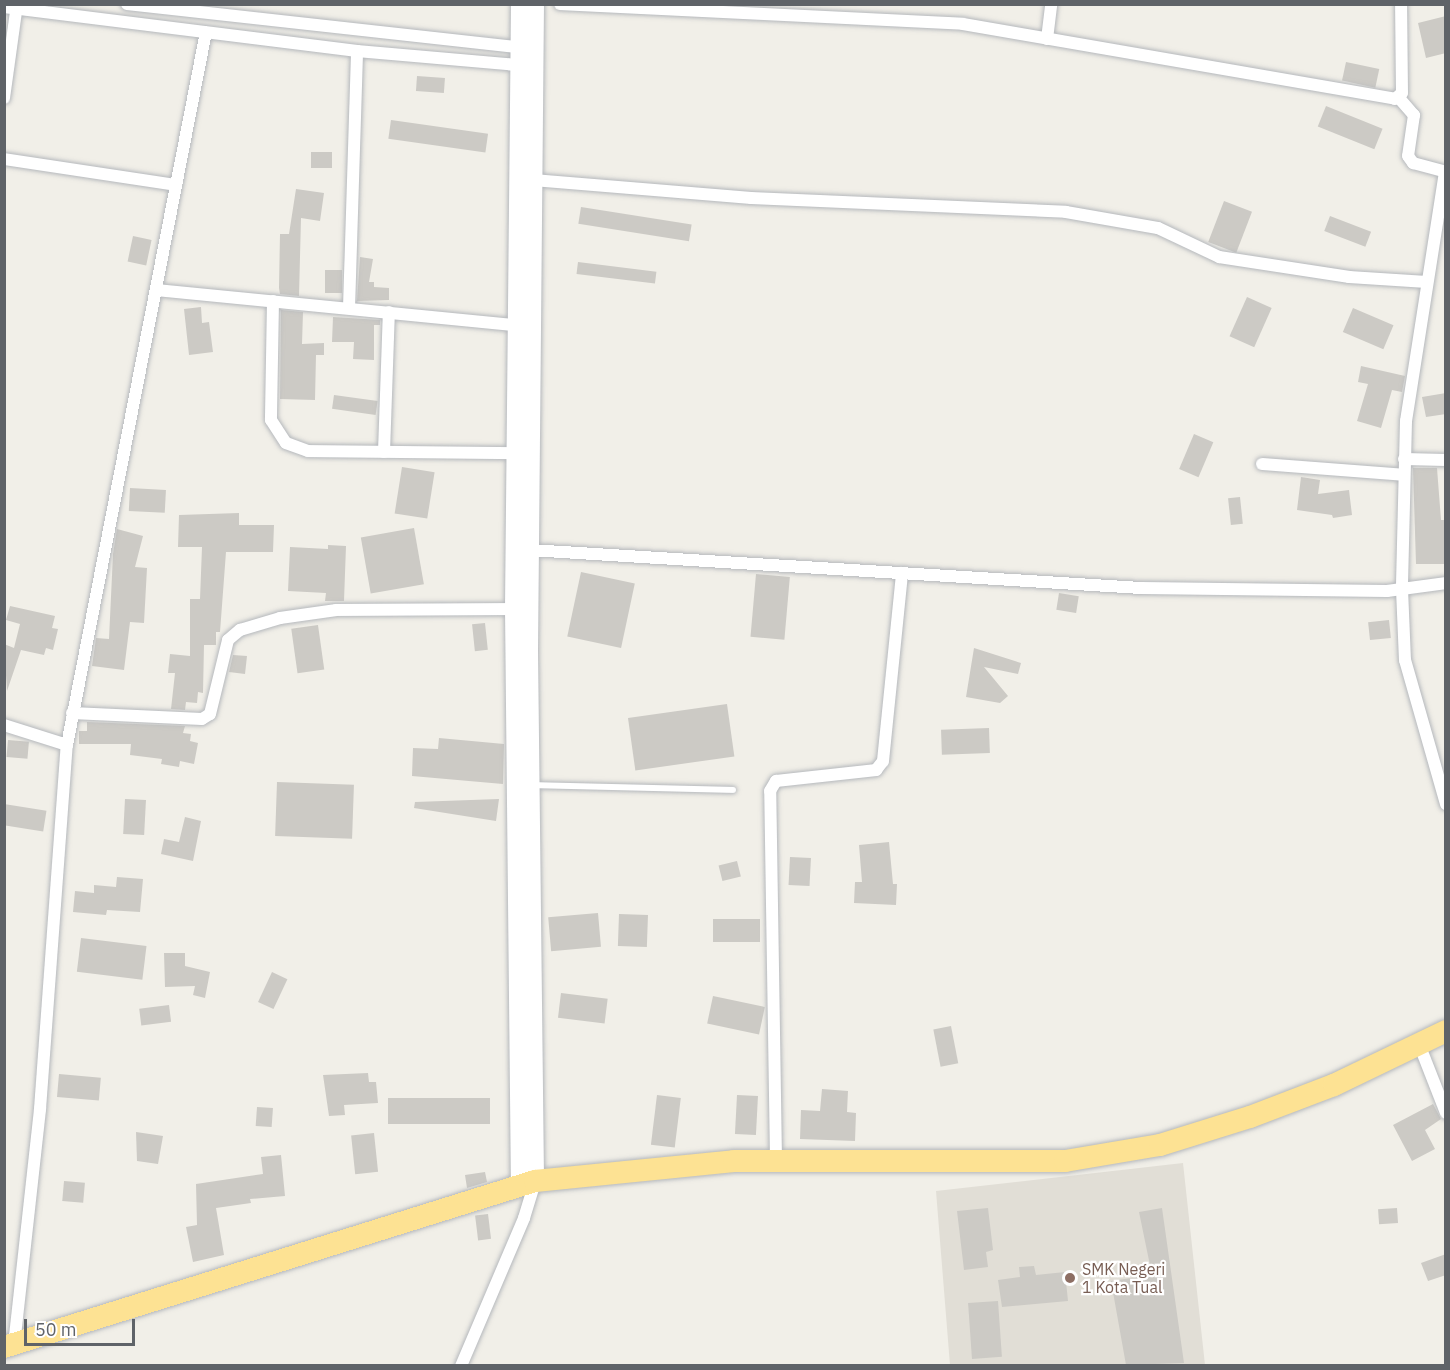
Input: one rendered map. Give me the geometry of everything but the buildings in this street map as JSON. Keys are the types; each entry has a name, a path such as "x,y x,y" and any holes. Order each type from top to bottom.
{"highway":[{"path":"9,1346 528,1184 776,1159 987,1164 1065,1161 1115,1155 1250,1117 1334,1084 1446,1030"}],"street":[{"path":"127,4 359,33 526,57"},
{"path":"520,4 526,57 533,180 530,550 523,786"},
{"path":"461,1365 524,1218 528,1184 523,786 514,609 517,325 526,57 535,4"},
{"path":"560,4 786,10 963,24 1399,98 1414,115 1408,156 1413,163 1445,172 1427,282 1404,459 1402,589 1405,660 1446,804"},
{"path":"1047,39 1051,4"},
{"path":"1399,98 1401,4"},
{"path":"4,98 12,7 357,51 526,57"},
{"path":"9,1346 40,1109 67,745 206,32"},
{"path":"349,308 357,51"},
{"path":"4,159 176,185"},
{"path":"533,180 751,198 1066,212 1158,228 1218,257 1349,278 1427,282"},
{"path":"157,290 517,325"},
{"path":"273,301 271,420 276,433 291,446 308,451 516,453"},
{"path":"384,452 388,312"},
{"path":"1404,459 1446,460"},
{"path":"1262,464 1404,476"},
{"path":"530,550 1141,588 1402,589 1446,584"},
{"path":"776,1159 770,791 776,781 876,770 883,761 902,573"},
{"path":"72,713 202,718 210,714 228,640 240,630 280,618 336,610 514,609"},
{"path":"4,725 67,745"},
{"path":"1419,1044 1446,1113"}],"lane":[{"path":"523,786 733,790"}],"shaded area":[{"name":"SMK Negeri 1 Kota Tual","path":"1183,1163 1205,1365 950,1365 936,1191"}],"place":[{"name":"SMK Negeri 1 Kota Tual","path":"1070,1278"}]}
